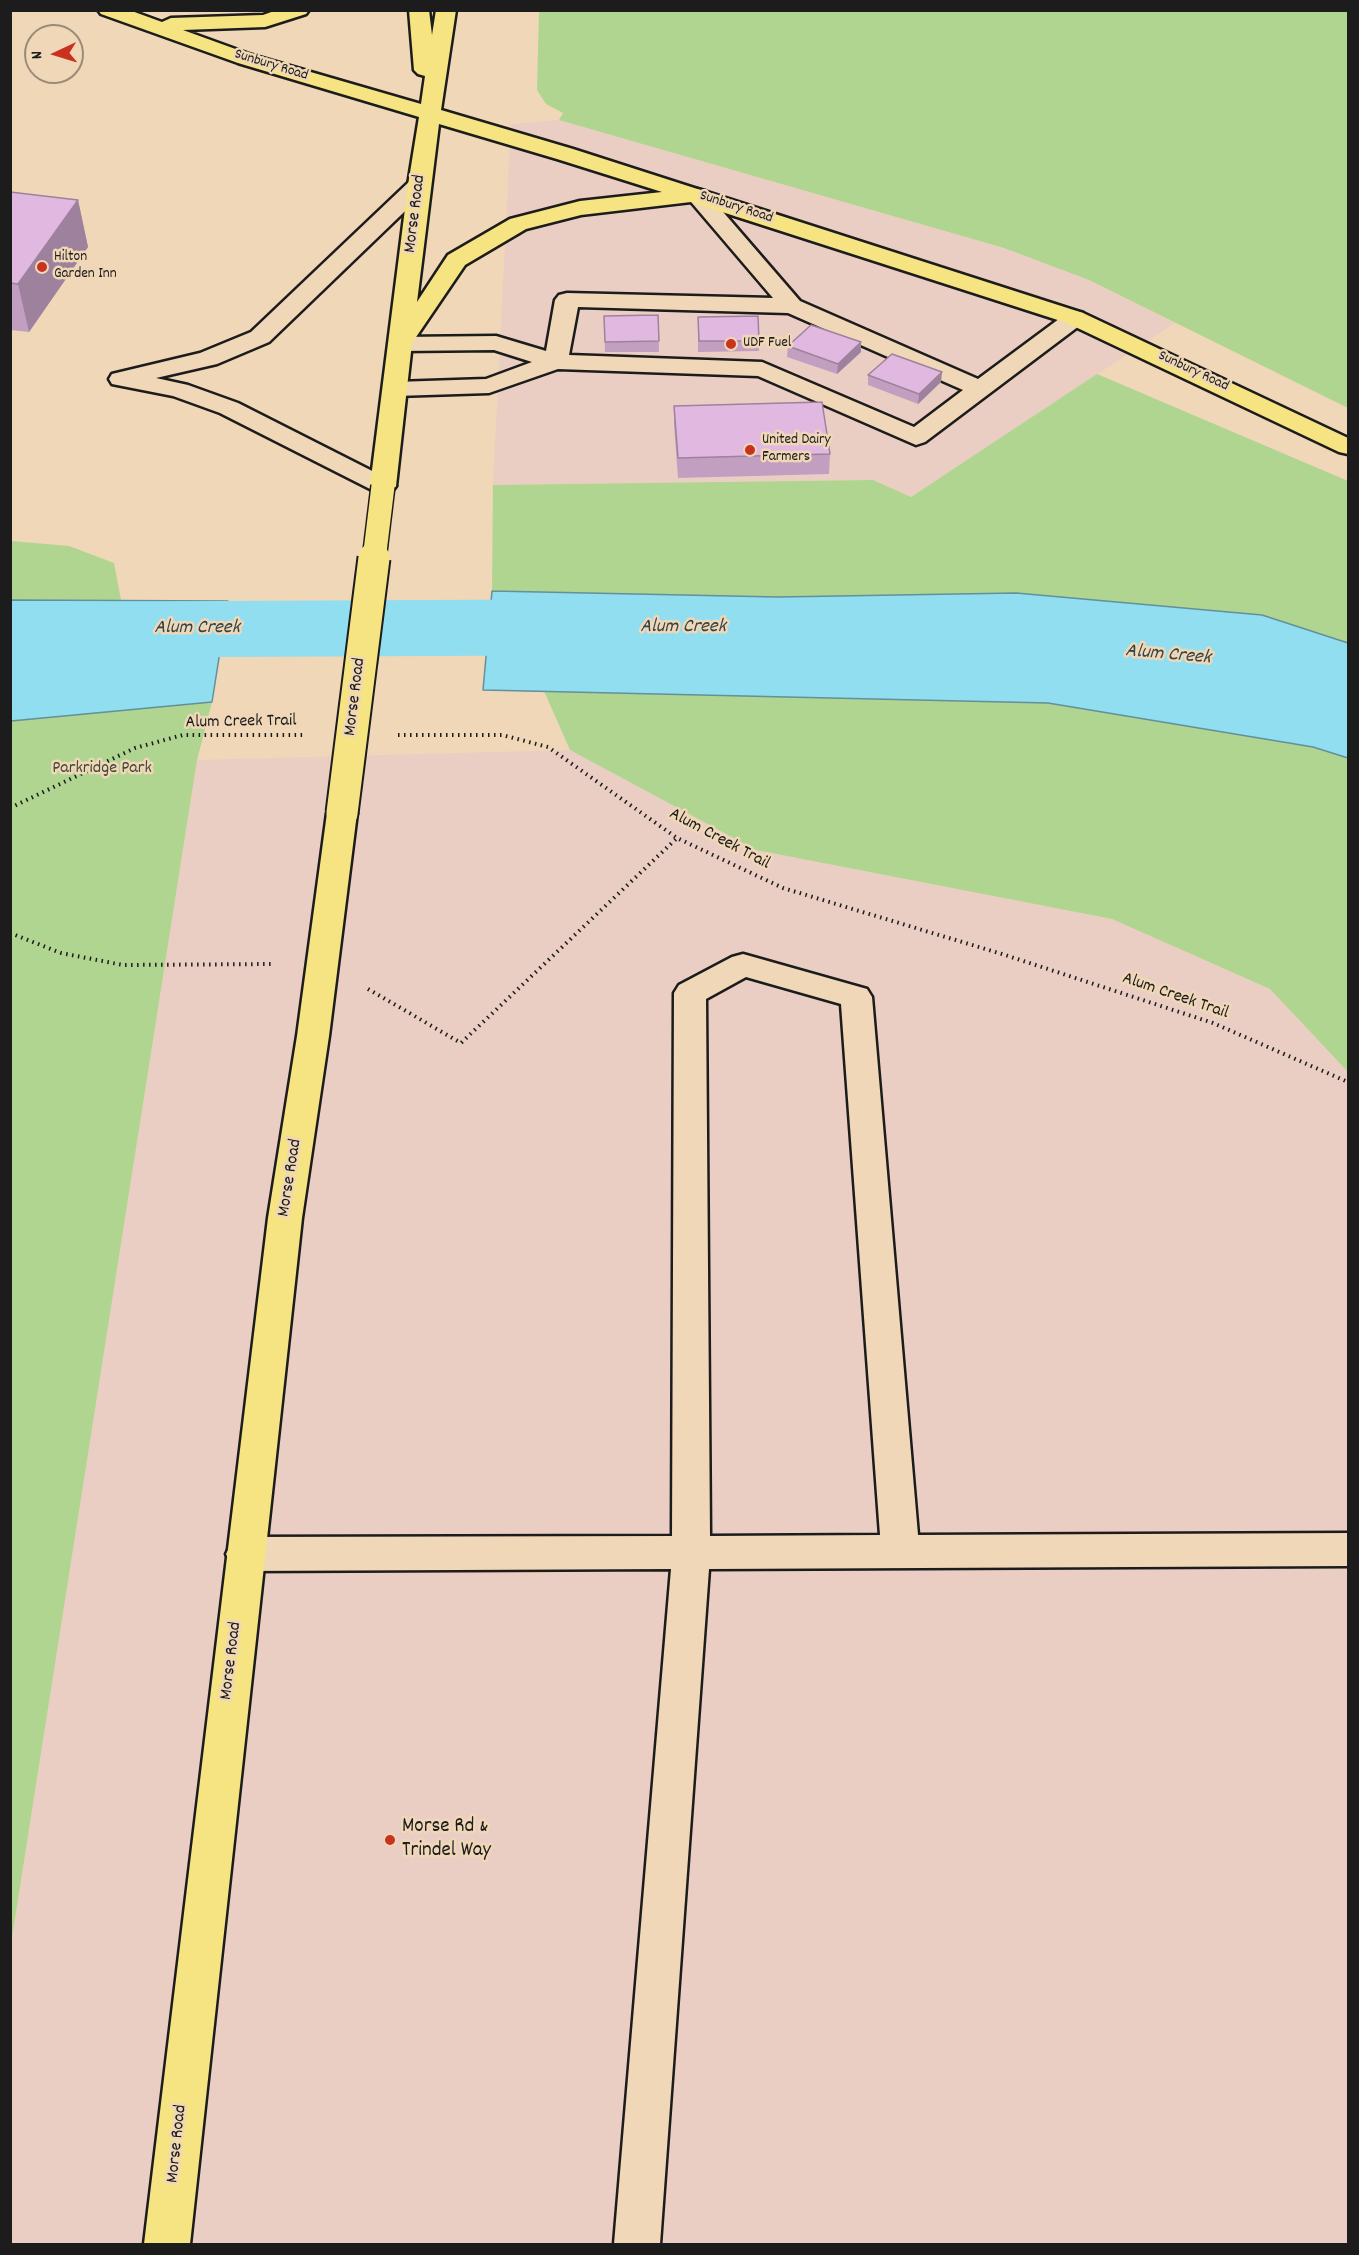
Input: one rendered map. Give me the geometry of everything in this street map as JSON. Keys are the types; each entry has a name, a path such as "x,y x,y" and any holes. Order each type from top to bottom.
{"main road":[{"name":"Sunbury Road","path":"108,10 245,59 697,196 1075,318 1348,447"},
{"path":"149,25 265,21 299,10"},
{"name":"Morse Road","path":"419,10 430,114"},
{"name":"Morse Road","path":"167,2244 244,1554 285,1218 323,963 396,389 419,185 446,10"},
{"path":"400,344 456,260 518,224 580,208 697,196"}],"lane":[{"path":"383,486 229,408 179,390 121,379 208,358 261,337 419,185"},
{"path":"697,196 792,306"},
{"path":"556,362 567,300 792,306 980,389"},
{"path":"400,344 496,343 556,362 762,369 916,437 1075,318"},
{"path":"396,389 489,386 556,362"},
{"path":"637,2244 691,1553 690,993 743,965 856,997 900,1551"},
{"path":"244,1554 1348,1550"}],"path":[{"name":"Alum Creek Trail","path":"10,808 135,748 183,735 313,735"},
{"name":"Alum Creek Trail","path":"396,735 502,735 548,747 677,838 783,888 1002,954 1213,1023 1348,1082"},
{"path":"10,933 61,953 123,964 323,963 461,1043 677,838"}],"shaded area":[{"path":"559,120 1004,248 1089,280 1175,323 911,497 873,480 493,485 511,124"},
{"path":"570,750 756,850 1112,919 1270,989 1348,1072 1348,2244 11,2244 11,1944 197,760"}],"green space":[{"path":"539,11 1348,11 1348,408 1089,280 1004,248 559,120 563,113 546,104 537,90"},
{"path":"1097,374 1348,481 1348,643 1262,615 1016,593 778,597 492,591 493,485 873,480 911,497"},
{"path":"11,541 69,546 114,563 121,600 11,600"},
{"name":"Parkridge Park","path":"11,647 40,650 212,702 197,760 11,1944"},
{"path":"544,691 1048,703 1313,747 1348,758 1348,1072 1270,989 1112,919 756,850 570,750"}],"water":[{"path":"492,591 778,597 1016,593 1262,615 1348,643 1348,758 1313,747 1048,703 483,690"},
{"path":"11,600 228,601 212,702 11,721"}],"building":[{"path":"10,192 78,200 18,284 10,283"},
{"path":"658,315 659,341 605,342 604,316"},
{"path":"758,316 759,341 699,341 698,317"},
{"path":"811,325 861,342 838,364 788,346"},
{"path":"892,354 942,372 919,394 868,375"},
{"name":"United Dairy Farmers","path":"822,402 830,454 678,458 674,406"}],"waterway":[{"name":"Alum Creek","path":"10,630 637,627"}],"place":[{"name":"Hilton Garden Inn","path":"42,267"},
{"name":"UDF Fuel","path":"731,344"},
{"name":"United Dairy Farmers","path":"750,450"},
{"name":"Morse Rd & Trindel Way","path":"390,1840"}]}
